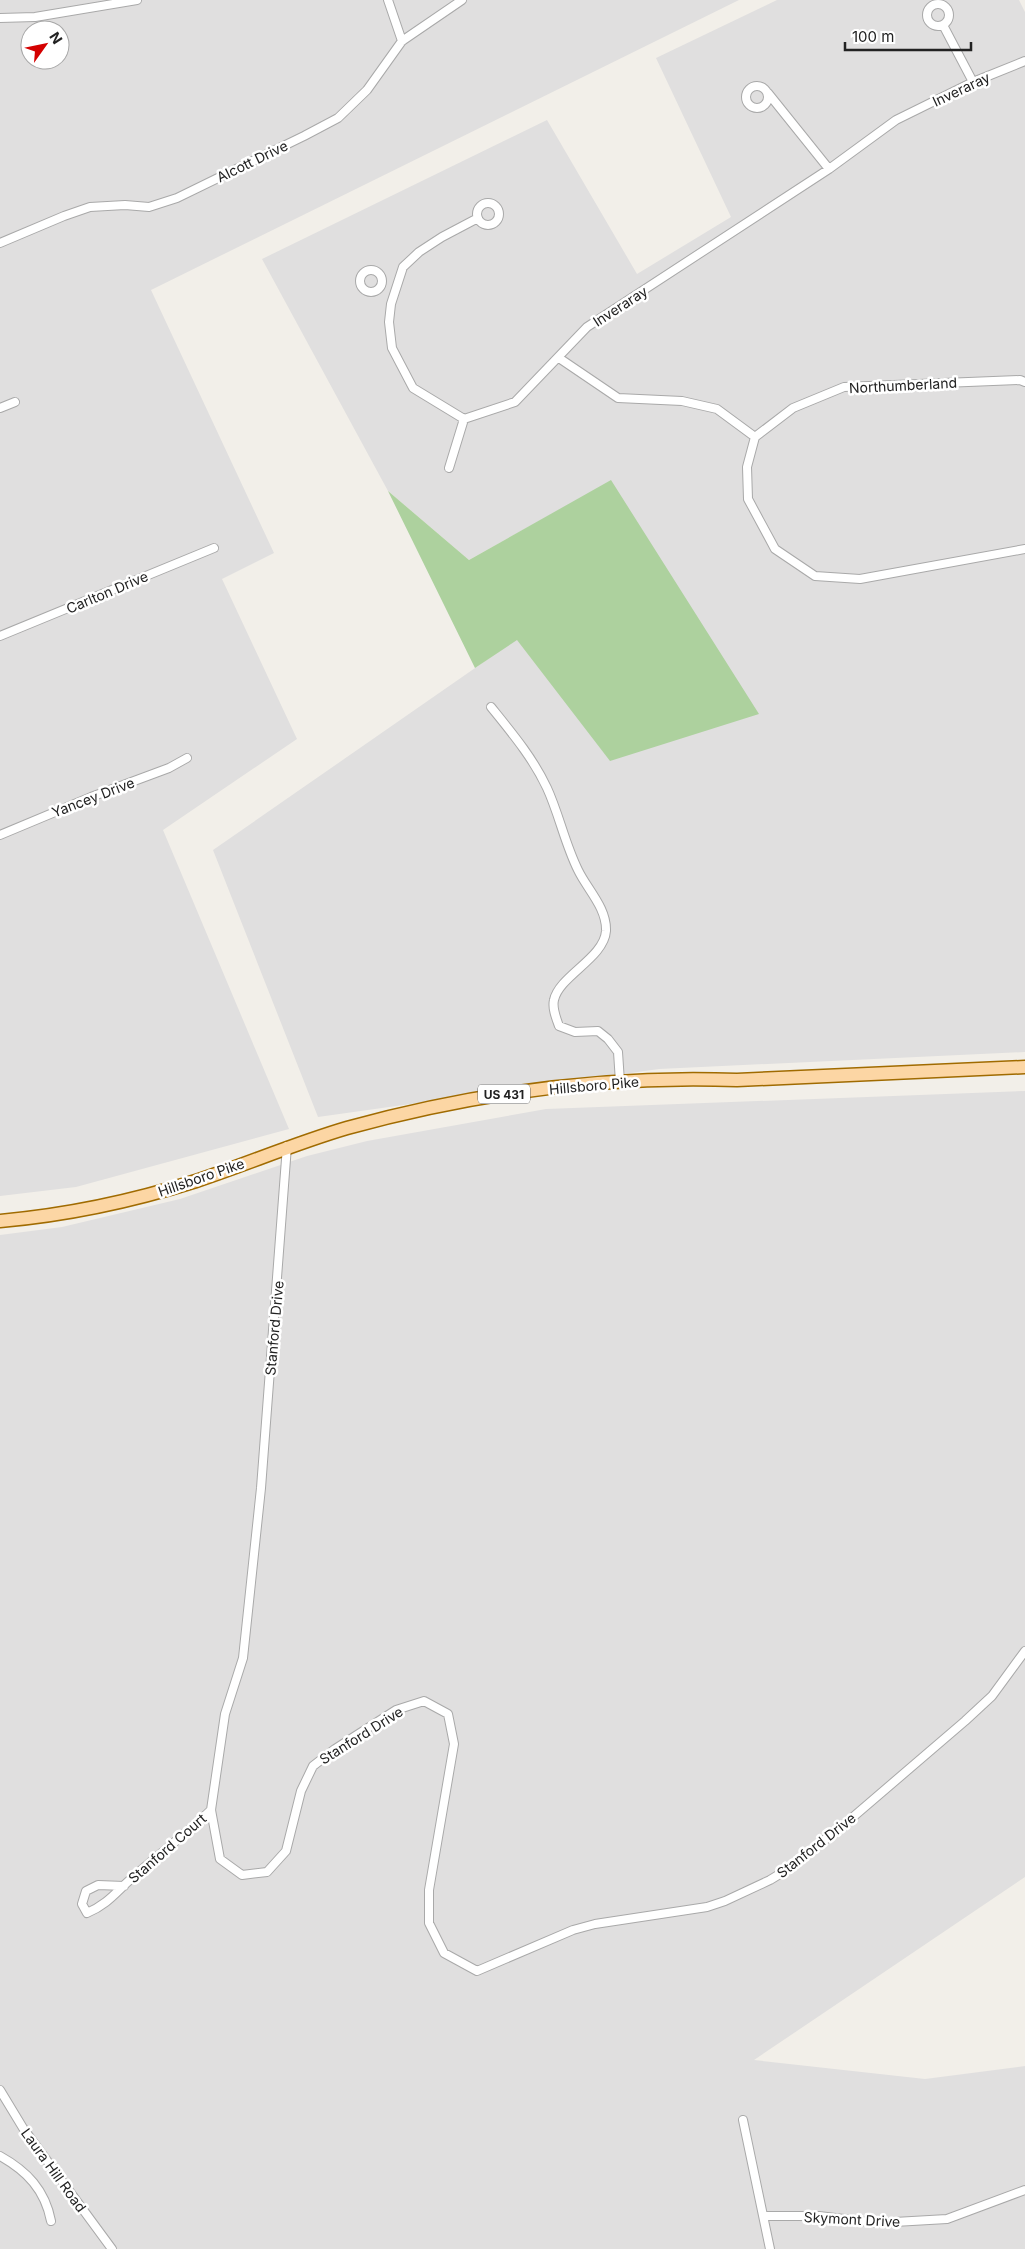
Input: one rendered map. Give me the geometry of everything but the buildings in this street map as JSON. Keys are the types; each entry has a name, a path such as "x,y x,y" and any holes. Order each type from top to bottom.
{"main road":[{"name":"Hillsboro Pike","path":"0,1221 92,1209 145,1196 198,1180 288,1146 345,1129 487,1096 603,1082 694,1078 737,1080 1025,1067"}],"street":[{"path":"0,18 35,17 137,0"},
{"path":"388,0 402,42"},
{"name":"Alcott Drive","path":"0,243 90,207 125,205 149,207 177,198 304,136 338,118 367,90 402,42 462,0"},
{"path":"943,25 973,82"},
{"name":"Inveraray","path":"464,419 515,402 588,327 829,169 896,120 973,82 1025,61"},
{"path":"768,93 829,169"},
{"path":"449,468 464,419 413,388 392,348 389,322 391,304 403,267 419,252 478,218"},
{"path":"382,284 396,289"},
{"path":"559,358 618,398 682,401 716,409 755,437 747,467 748,498 774,549 815,576 860,580 1025,549"},
{"name":"Northumberland","path":"755,437 793,408 844,386 1020,380 1025,382"},
{"path":"0,408 15,402"},
{"name":"Carlton Drive","path":"0,636 214,548"},
{"path":"491,707 536,764 548,790 577,869 605,918 606,933 600,947 564,985 554,999 554,1013 559,1026 575,1032 598,1031 608,1039 618,1052 620,1082"},
{"name":"Yancey Drive","path":"0,835 90,797 169,768 187,758"},
{"name":"Stanford Drive","path":"288,1146 261,1488 243,1658 225,1714 211,1810 220,1859 242,1875 267,1872 286,1850 301,1791 313,1766 335,1749 396,1710 424,1701 448,1714 454,1744 429,1890 429,1923 444,1953 477,1972 573,1930 595,1924 707,1907 725,1901 770,1880 788,1869 846,1823 992,1696 1025,1651"},
{"name":"Stanford Court","path":"124,1886 98,1885 86,1891 82,1904 88,1913 102,1907 211,1810"},
{"name":"Laura Hill Road","path":"0,2090 23,2128 112,2249"},
{"path":"743,2120 770,2249"},
{"path":"0,2156 17,2166 34,2182 46,2202 50,2221"},
{"name":"Skymont Drive","path":"764,2216 820,2216 877,2223 947,2219 1025,2190"}],"shaded area":[{"path":"0,0 739,0 151,290 274,553 222,579 297,739 163,830 289,1129 76,1187 0,1196"},
{"path":"777,0 1019,0 1025,12 1025,1052 659,1069 318,1117 213,850 517,639 610,760 611,481 469,560 388,491 262,259 547,120 637,274 731,217 656,58"},
{"path":"1025,1091 1025,1877 754,2060 925,2079 1025,2066 1025,2249 0,2249 0,1235 62,1227 180,1199 307,1156 367,1141 546,1109"}],"green space":[{"path":"611,480 759,714 610,761 517,640 475,668 388,491 469,560"}]}
